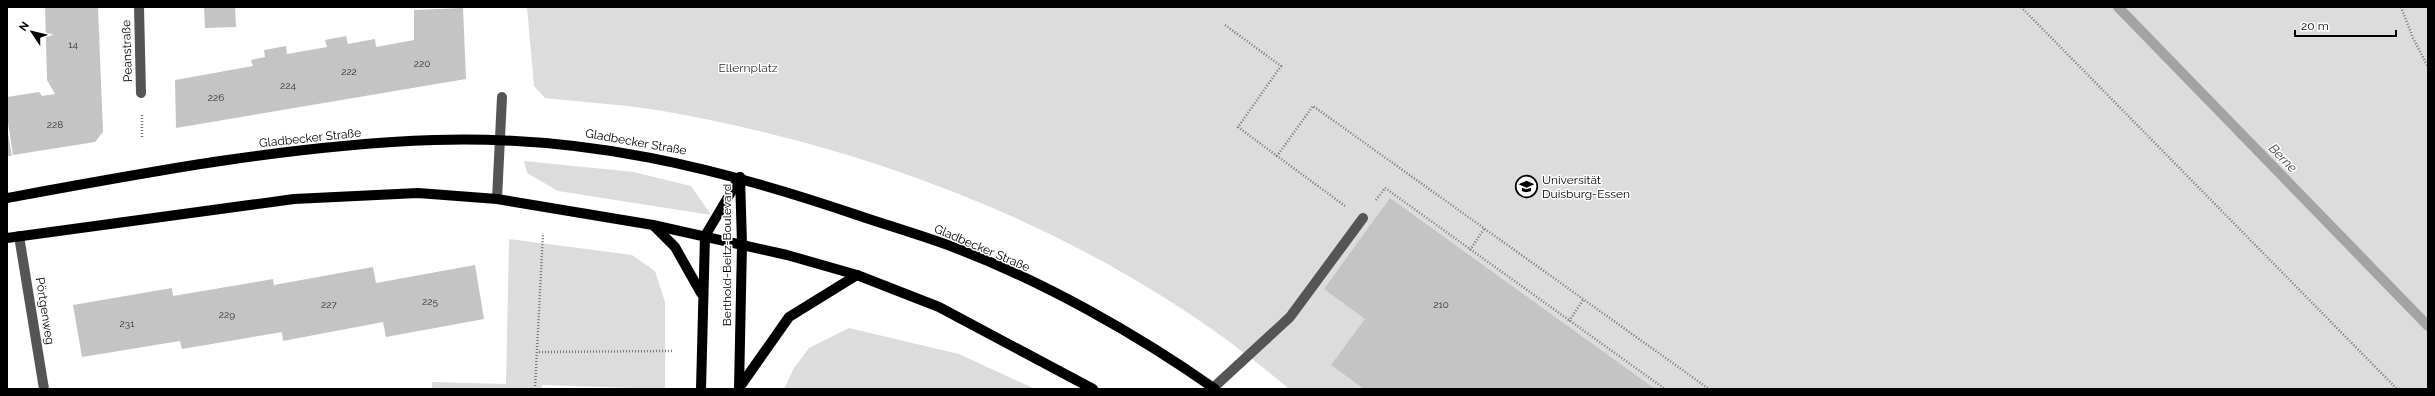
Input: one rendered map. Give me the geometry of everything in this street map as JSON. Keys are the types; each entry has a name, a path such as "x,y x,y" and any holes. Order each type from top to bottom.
{"main road":[{"name":"Gladbecker Straße","path":"7,198 158,170 301,151 436,140 582,146 658,158 740,177 955,248 1058,295 1150,347 1214,388"},
{"name":"Berthold-Beitz-Boulevard","path":"701,389 704,236 740,177"},
{"name":"Berthold-Beitz-Boulevard","path":"739,388 742,244 740,177"},
{"path":"7,238 294,199 418,193 497,199 653,225 742,244 857,275 939,307 1093,389"},
{"name":"Berthold-Beitz-Boulevard","path":"653,225 675,247 698,286 702,296"},
{"path":"739,388 789,316 857,275"}],"street":[{"name":"Peanstraße","path":"139,7 141,93"},
{"path":"497,199 502,97"},
{"path":"1214,388 1290,317 1363,218"},
{"name":"Pörtgenweg","path":"20,236 44,389"}],"path":[{"path":"2021,7 2397,389"},
{"path":"2401,7 2413,38 2428,67"},
{"path":"1225,25 1281,66 1238,127 1363,218 1384,188 1665,389"},
{"path":"1277,156 1313,106 1709,389"},
{"path":"1470,250 1484,229"},
{"path":"535,389 543,233"},
{"path":"1569,321 1583,300"},
{"path":"538,352 672,351"}],"green space":[{"name":"Universität Duisburg-Essen","path":"527,7 2428,7 2428,389 1289,389 1223,337 1152,290 1079,249 1002,212 924,181 843,154 761,132 679,114 629,106 545,98 534,86"},
{"path":"524,161 634,172 691,186 711,215 558,191 527,173"},
{"path":"509,239 632,255 655,271 665,302 665,389 542,385 542,389 432,389 432,382 506,384"},
{"path":"849,328 959,354 1035,389 784,389 794,368 809,348"}],"building":[{"path":"45,7 98,7 103,132 95,142 13,155 7,116 7,97 39,92 42,96 55,94 47,80"},
{"path":"204,7 235,7 236,27 205,28"},
{"path":"463,8 466,79 176,128 175,80 253,66 251,60 265,57 264,50 286,46 287,54 327,47 325,40 346,36 348,44 375,39 376,47 414,40 414,10"},
{"path":"7,128 12,156 7,156"},
{"path":"1390,198 1655,389 1364,389 1331,365 1365,319 1324,289"},
{"path":"475,265 484,319 386,337 383,322 283,341 282,332 182,349 180,341 82,357 73,305 172,288 173,296 273,279 276,299 274,285 373,267 376,283"}],"waterway":[{"name":"Berne","path":"2118,7 2428,326"}],"place":[{"name":"Universität Duisburg-Essen","path":"1527,187"}],"park label":[{"name":"Ellernplatz","path":"748,68"}]}
